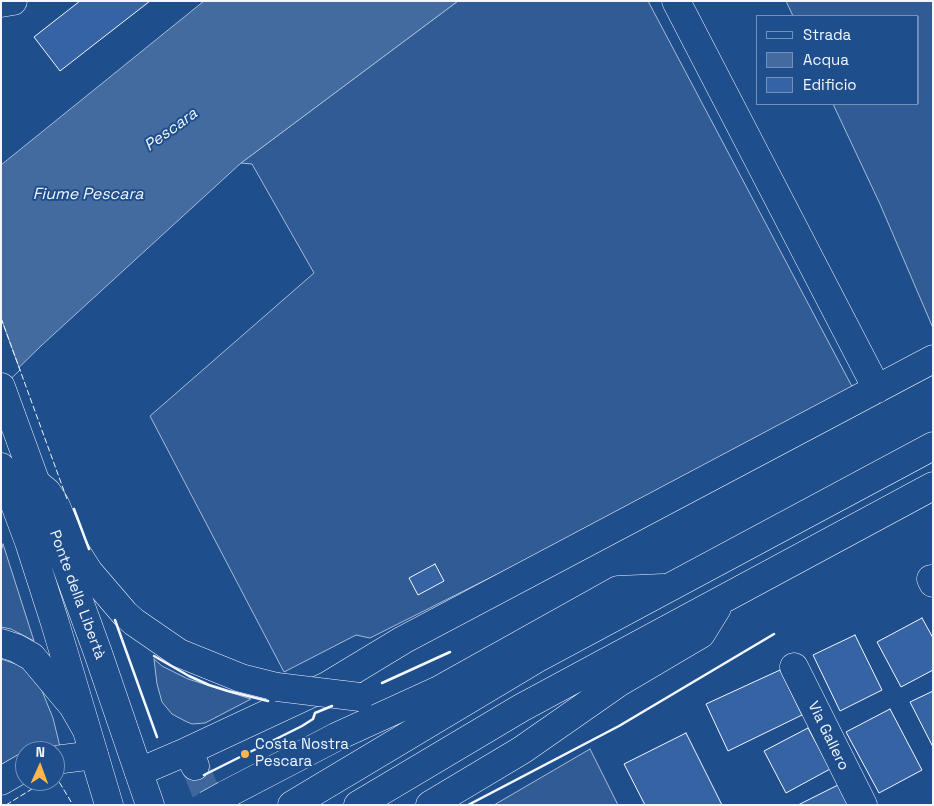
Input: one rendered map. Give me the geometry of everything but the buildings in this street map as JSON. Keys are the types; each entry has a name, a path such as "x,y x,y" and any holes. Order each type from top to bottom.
{"main road":[{"path":"676,1 877,389"},
{"path":"139,772 192,758 326,686 403,640 933,359"},
{"path":"1,387 36,483 47,492 55,504 59,530 74,547 89,572 126,614 154,637 179,653 206,665 241,678 277,687 360,697 439,690"},
{"path":"292,805 536,659 933,446"},
{"name":"Ponte della Libertà","path":"1,467 56,623 109,805"},
{"path":"358,805 521,708 933,486"},
{"name":"Ponte della Libertà","path":"59,530 150,805"},
{"path":"216,800 336,737 439,690 618,590 669,588"},
{"path":"430,805 522,750 618,683 701,634 722,601"},
{"path":"1,643 16,648 32,657 73,706 85,727"},
{"name":"Via Gallero","path":"794,667 862,805"},
{"path":"65,759 94,755"},
{"path":"1,781 15,773"}],"shaded area":[{"path":"458,1 648,1 856,394 370,638 356,635 284,672 150,416 314,273 252,164 241,163"},
{"path":"786,1 933,1 933,328 880,204 833,105 919,105 919,15 793,15"},
{"path":"3,544 34,641 11,629 1,627 1,552"},
{"path":"1,659 19,665 32,675 40,686 53,718 59,741 15,741 15,761 1,768"},
{"path":"154,659 162,666 188,679 251,699 205,723 192,724 172,714 162,702 157,684"},
{"path":"590,749 618,805 494,805"}],"water":[{"name":"Fiume Pescara","path":"204,1 458,1 241,163 42,345 1,385 1,165"}],"pier":[{"path":"1,318 20,370 1,388"}],"tunnel":[{"path":"195,766 211,805"}],"fence":[{"path":"1,318 67,499"},
{"path":"6,805 29,791"},
{"path":"65,791 73,805"}],"wall":[{"path":"74,509 89,549"},
{"path":"115,620 157,737"},
{"path":"468,805 619,726 774,634"},
{"path":"382,683 450,652"},
{"path":"154,656 209,685 268,701"},
{"path":"204,775 302,726 313,719 315,713 332,706"}],"place":[{"name":"Costa Nostra Pescara","path":"245,754"}],"water label":[{"name":"Pescara","path":"171,130"}]}
